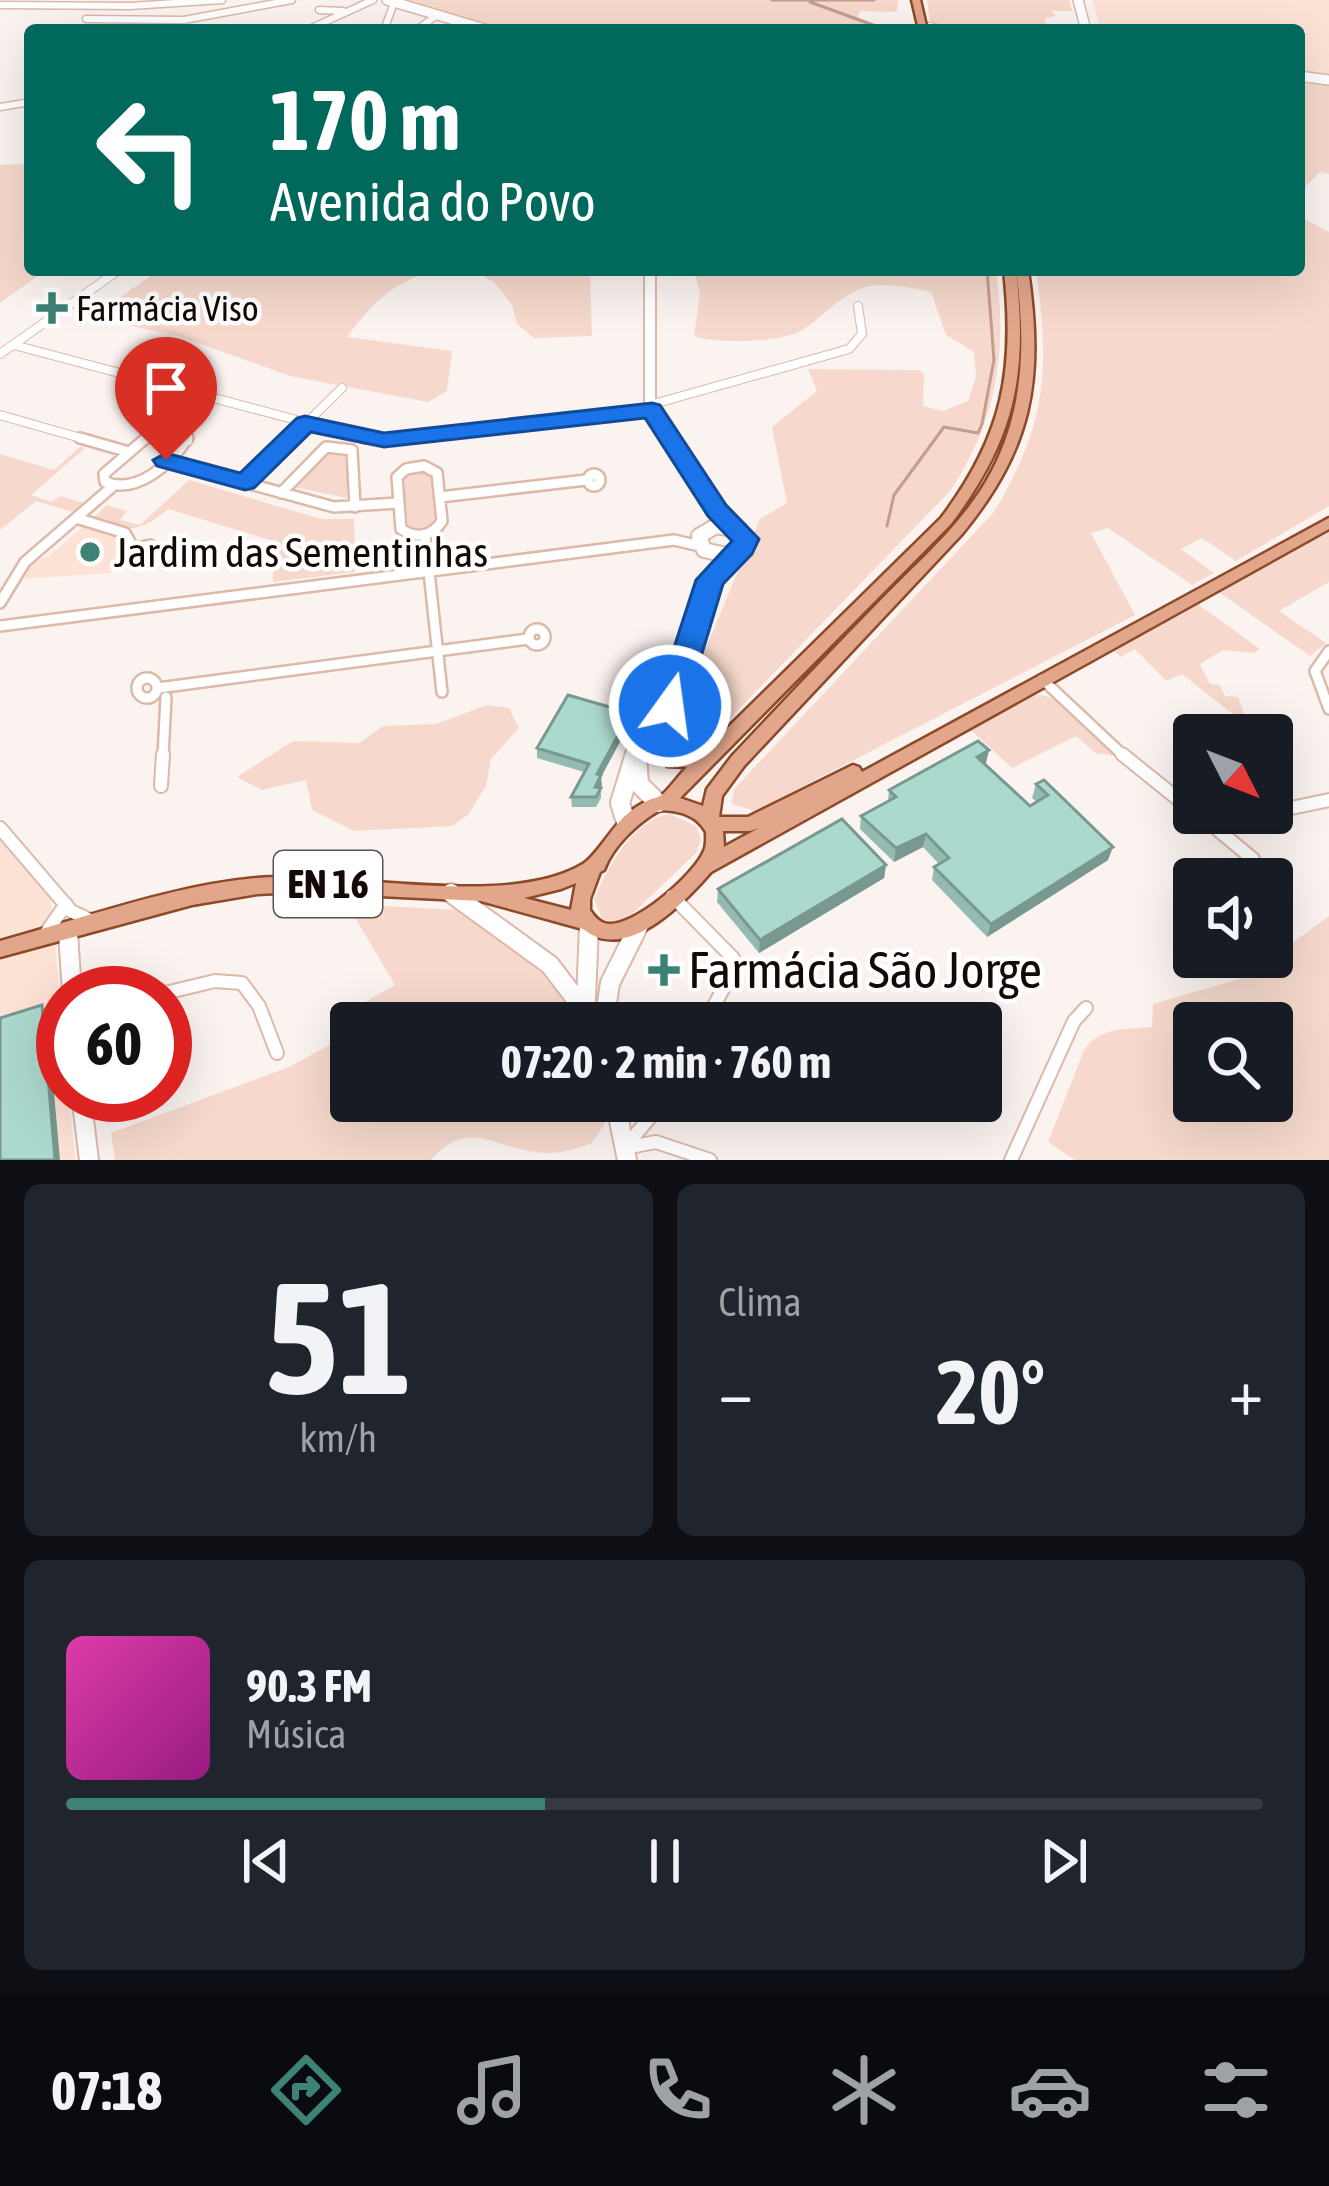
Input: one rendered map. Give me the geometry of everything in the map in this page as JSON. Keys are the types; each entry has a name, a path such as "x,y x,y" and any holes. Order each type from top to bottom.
{"main road":[{"path":"586,923 579,898 626,822 663,803 777,693 946,521 992,456 1013,379 1010,276"},
{"path":"704,866 716,846 713,794 738,761 959,527 994,480 1014,442 1024,404 1028,317 1023,276"},
{"path":"663,803 691,806 712,822 750,824 1042,679 1329,518"},
{"path":"685,650 682,680 656,742 658,750 674,761 697,760 777,693"},
{"path":"639,925 704,866 1022,689"},
{"name":"EN 16","path":"485,895 549,888 598,865"},
{"name":"EN 16","path":"0,949 70,925 259,886 448,890 485,895 614,935 639,925"}],"street":[{"path":"20,6 31,0"},
{"path":"0,5 220,0"},
{"path":"86,19 184,20 292,0"},
{"path":"320,24 382,0 468,24"},
{"path":"320,10 348,11"},
{"path":"424,24 437,15"},
{"path":"0,354 111,276"},
{"path":"626,822 620,803 622,780 685,650 710,580 745,544 744,535 705,493 651,408 650,276"},
{"path":"14,345 384,440 651,408 849,350 862,334 858,306"},
{"path":"245,483 342,388"},
{"path":"0,416 129,452"},
{"path":"0,603 26,562 112,487 134,486 166,460 188,441 185,429 160,429 129,452 104,473 112,487"},
{"path":"281,493 326,447 346,447 352,451 355,507"},
{"path":"166,460 334,508 398,503"},
{"path":"424,466 437,473 440,497 439,529 424,535 401,529 397,478 406,470 424,466"},
{"path":"440,497 586,480"},
{"path":"705,493 703,539 710,580"},
{"path":"76,518 124,533 134,549 150,545 155,555"},
{"path":"0,626 703,539 734,527"},
{"path":"424,535 442,692"},
{"path":"703,539 732,554"},
{"path":"161,786 162,693 528,639"},
{"path":"1329,651 1315,671 1329,709"},
{"path":"1042,679 1173,797"},
{"path":"638,754 639,784 663,803"},
{"path":"1293,808 1329,800"},
{"path":"0,828 70,925 71,966"},
{"path":"1223,834 1252,858"},
{"path":"448,890 550,964 575,1002"},
{"path":"672,896 733,958 734,968 716,1002"},
{"path":"585,1002 586,923"},
{"path":"607,1002 610,983 639,925"},
{"path":"192,986 245,981 257,997 277,1053"},
{"path":"1011,1160 1074,1021 1086,1008"},
{"path":"84,1122 89,1160"},
{"path":"619,1122 625,1154"},
{"path":"625,1154 652,1122"},
{"path":"625,1154 656,1142 710,1160"}],"shaded area":[{"path":"399,0 898,0 897,12 860,11 857,20 871,24 457,24 461,21"},
{"path":"927,0 1069,0 1072,11 1051,11 1056,16 1045,18 1046,24 930,23"},
{"path":"1092,0 1329,0 1329,77 1305,73 1305,24 1099,24"},
{"path":"1305,82 1329,84 1329,174 1320,172 1305,187"},
{"path":"24,164 24,276 38,276 0,303 0,165"},
{"path":"1305,219 1329,232 1329,506 1236,561 1202,538 1181,549 1214,573 1192,585 1108,528 1091,533 1135,615 755,811 732,804 734,789 994,512 1034,423 1043,338 1037,276 1305,276"},
{"path":"150,276 420,276 385,295 347,337 452,351 447,391 428,402 290,376 181,337 92,317"},
{"path":"483,276 590,276 592,336 534,338 517,324 512,305"},
{"path":"696,276 997,276 1000,329 988,412 950,491 706,743 690,753 673,749 668,738 760,519 787,503 772,427 817,391 808,369 919,370 924,374 923,406 943,411 968,401 976,377 974,352 946,335 931,292 890,285 866,287 794,334 750,341 694,336 700,294"},
{"path":"80,447 85,448 31,495 51,502 61,496 83,503 72,512 36,501 0,530 0,454 54,470"},
{"path":"325,449 348,453 347,498 289,486"},
{"path":"420,471 432,478 436,522 421,531 408,525 404,481"},
{"path":"189,480 321,519 354,519 355,572 273,582 273,541 168,509 149,523 132,528 91,520 107,505 127,511 120,520 140,525"},
{"name":"Jardim das Sementinhas","path":"87,523 125,539 127,550 110,573 20,579 34,562 49,556"},
{"path":"1329,528 1329,582 1279,611 1326,643 1310,656 1217,591"},
{"path":"1196,603 1260,649 1254,653 1223,650 1200,664 1210,684 1220,685 1225,696 1238,697 1244,714 1233,714 1182,674 1166,681 1135,649 1121,657 1111,649"},
{"path":"1030,695 1067,706 1116,756 1095,753 1076,736 1012,768 971,730"},
{"path":"487,705 509,708 519,728 491,759 486,786 468,815 452,826 354,831 312,810 306,780 262,790 237,777 293,741 359,743 383,726 436,724"},
{"path":"670,814 696,826 701,839 696,853 630,916 618,922 602,919 594,899 614,860 644,825"},
{"path":"0,833 50,889 57,966 36,966 36,1122 71,1122 75,1160 0,1160"},
{"path":"341,894 377,895 384,906 457,910 482,923 552,977 567,1002 365,1002 395,985"},
{"path":"1329,916 1329,1160 1075,1160 1048,1142 1084,1050 1114,1031 1152,1027 1153,1004 1243,978 1293,978 1293,942"},
{"path":"330,1045 330,1122 605,1123 592,1143 551,1153 469,1138 444,1147 431,1160 115,1160 111,1133 141,1122 192,1122 192,1103 289,1067"}],"building":[{"path":"568,695 630,713 597,774 601,775 595,787 601,788 596,797 571,797 589,764 537,748"},
{"path":"978,741 989,750 977,757 1030,806 1048,795 1036,784 1044,780 1113,847 991,924 934,867 949,858 926,834 896,848 861,816 896,797 889,790"},
{"path":"842,819 886,865 760,940 718,889"},
{"path":"36,1007 36,1122 52,1122 55,1160 0,1160 0,1018"}],"waterway":[{"path":"772,0 874,0"},
{"path":"810,2 870,24"},
{"path":"887,526 894,495 944,427 978,433 982,424 994,360 987,276"}],"place":[{"name":"Farmácia Viso","path":"52,308"},
{"name":"Jardim das Sementinhas","path":"90,552"},
{"name":"Farmácia São Jorge","path":"664,970"}],"route":[{"path":"166,460 245,483 305,423 384,440 652,410 717,511 746,539 710,580 670,706"}]}
